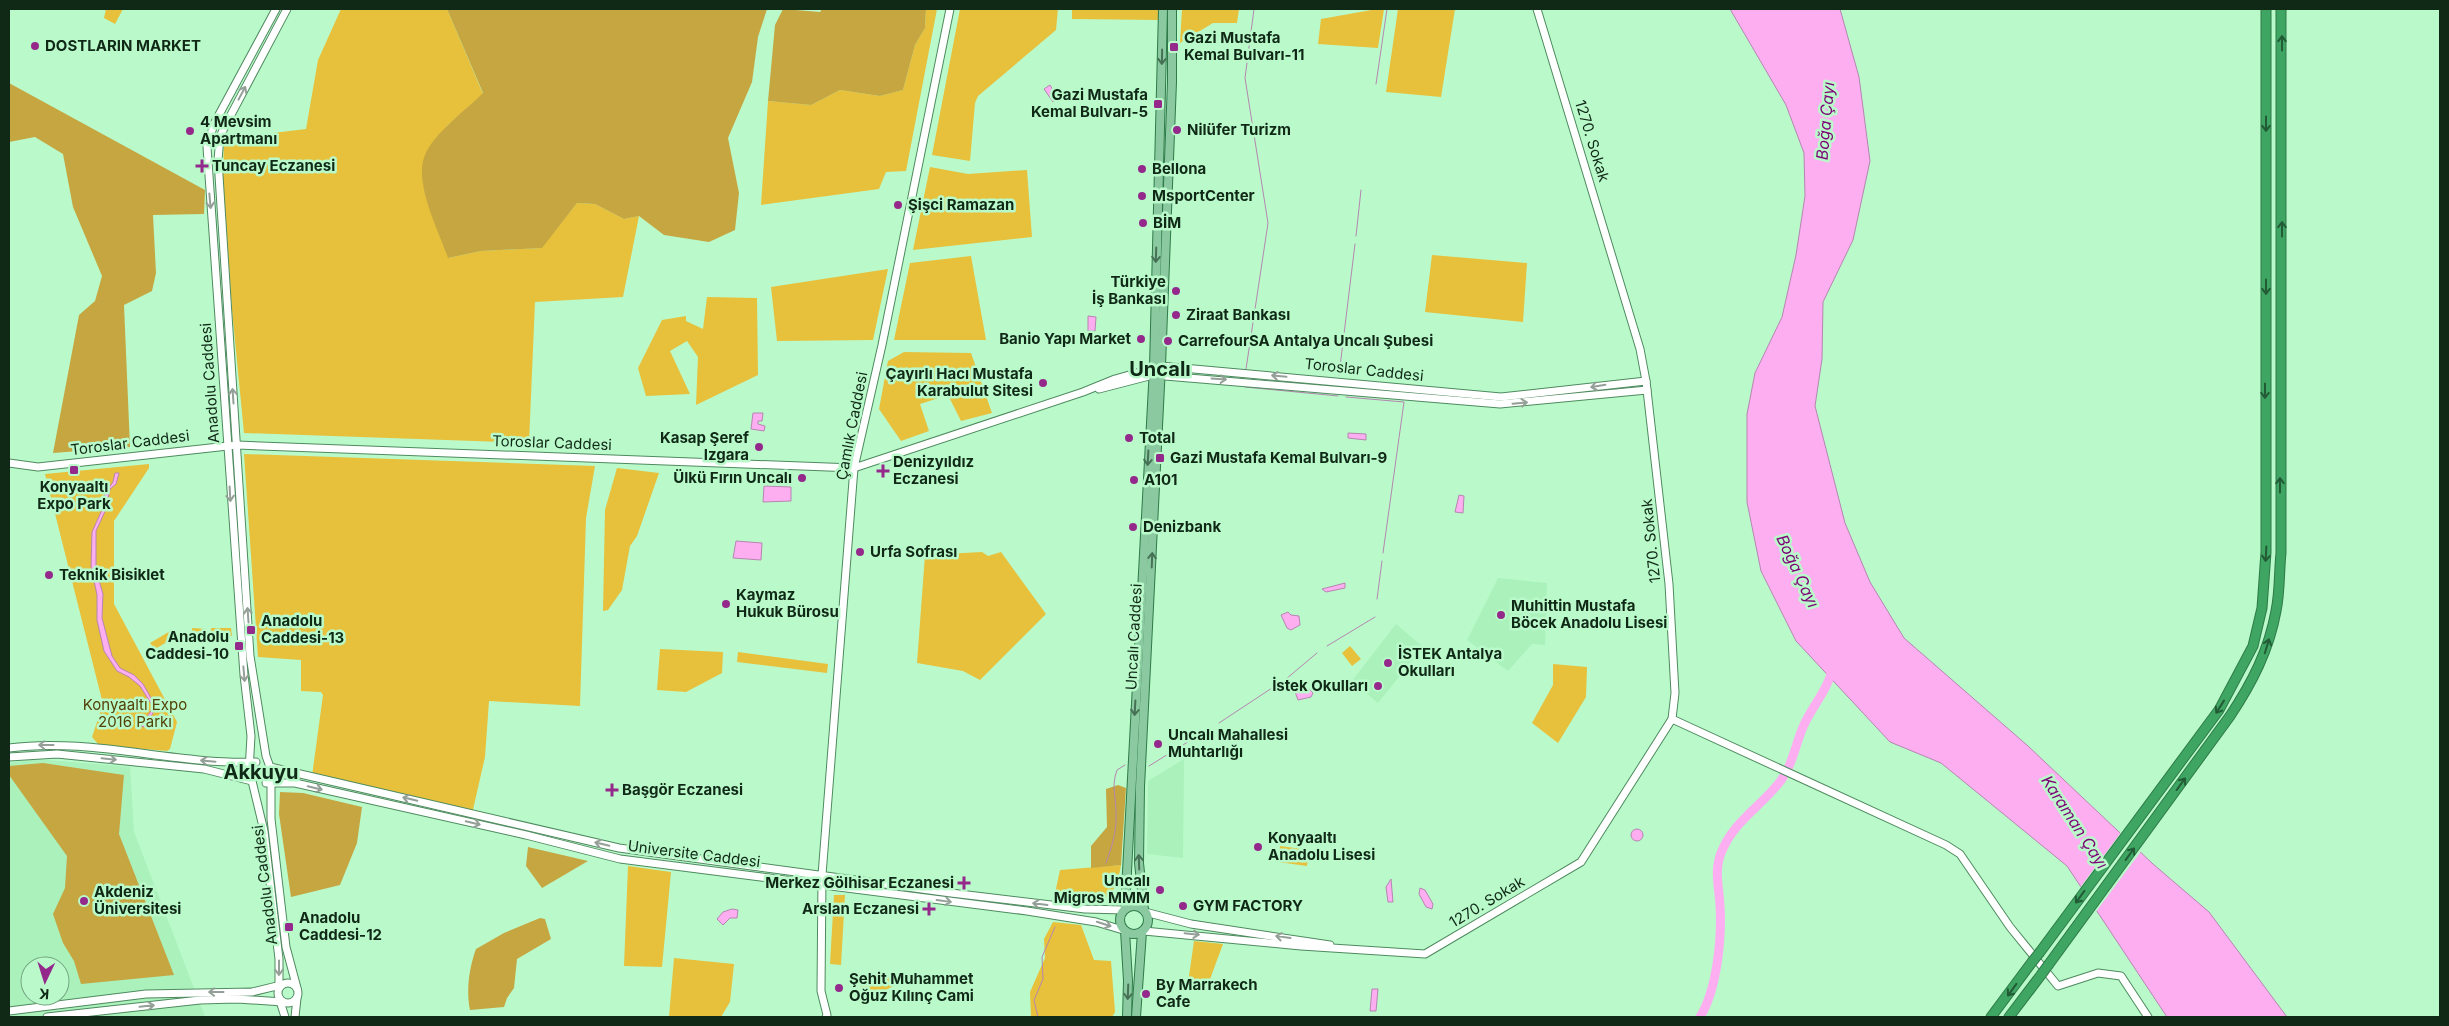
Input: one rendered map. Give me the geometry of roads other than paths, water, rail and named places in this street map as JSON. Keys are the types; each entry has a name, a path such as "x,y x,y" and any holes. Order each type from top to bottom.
{"highway":[{"path":"1991,1017 2219,710 2253,646 2262,608 2266,552 2266,9"},
{"path":"2009,1017 2230,716 2251,683 2266,651 2276,610 2281,553 2281,9"}],"main road":[{"path":"1157,371 1163,9"},
{"path":"1157,371 1172,82 1172,9"},
{"name":"Uncalı Caddesi","path":"1125,910 1157,371"},
{"name":"Uncalı Caddesi","path":"1144,911 1139,863 1140,787 1157,371"},
{"path":"1127,1017 1128,981 1124,931 1120,919 1125,910 1137,906 1144,911 1148,920 1143,931 1136,1017"},
{"path":"1124,931 1133,935 1143,931"}],"street":[{"name":"Anadolu Caddesi","path":"253,762 244,675 206,147 214,124 276,9"},
{"name":"Anadolu Caddesi","path":"270,766 266,756 253,680 236,445 218,146 224,128 287,9"},
{"name":"Çamlık Caddesi","path":"826,1017 822,991 822,875 854,468 884,336 950,9"},
{"name":"1270. Sokak","path":"1143,931 1425,954 1581,862 1672,719 1675,693 1669,584 1648,390 1637,341 1537,9"},
{"name":"Toroslar Caddesi","path":"9,463 38,467 236,445 854,468 1083,392 1157,371 1241,372 1500,400 1646,381"},
{"name":"Toroslar Caddesi","path":"1157,371 1240,380 1500,400 1648,390"},
{"path":"1240,380 1241,372"},
{"path":"1672,719 1794,773 1946,845 1960,854 2010,927 2058,986 2098,973 2121,976 2148,1017"},
{"path":"9,748 53,745 220,762 264,762 270,766 269,781 259,785 252,781 204,769 57,754 9,757"},
{"path":"252,781 249,771 253,762"},
{"name":"Universite Caddesi","path":"270,766 619,848 960,894 1085,909 1125,910"},
{"name":"Anadolu Caddesi","path":"252,781 264,831 279,959 280,986"},
{"name":"Anadolu Caddesi","path":"269,781 286,947 297,988"},
{"name":"Universite Caddesi","path":"269,781 295,784 526,835 620,859 1032,912 1096,922 1124,931"},
{"name":"1270. Sokak","path":"1144,911 1191,924 1304,940 1348,949"},
{"path":"9,1011 146,994 252,992 291,984 297,988 295,1017"},
{"path":"280,986 277,994 285,1017"},
{"path":"46,1017 200,1000 237,999 292,1003 297,998"}],"water":[{"name":"Karaman Çayı","path":"1730,9 1840,9 1859,77 1870,161 1853,240 1823,302 1822,359 1815,406 1845,523 1870,582 1904,638 2028,746 2153,864 2209,912 2287,1017 2167,1017 2067,866 1941,763 1890,742 1796,641 1761,571 1747,502 1747,414 1755,373 1782,317 1796,255 1805,196 1804,153 1786,105"},
{"path":"1050,85 1058,98 1053,102 1044,89"},
{"path":"1088,316 1096,317 1095,331 1088,331"},
{"path":"753,413 763,413 762,421 758,421 758,424 765,426 764,431 751,429"},
{"path":"1348,433 1366,434 1366,440 1348,438"},
{"path":"115,473 119,473 116,484 110,489 106,509 96,531 96,570 103,594 102,618 112,656 120,668 134,675 143,684 155,705 153,713 144,727 141,726 151,711 152,705 140,686 129,677 117,671 104,651 97,620 97,595 91,566 92,532 102,510 105,493 113,482"},
{"path":"764,486 791,487 791,501 763,502"},
{"path":"1459,495 1464,496 1463,513 1455,512"},
{"path":"736,541 762,543 761,560 733,558"},
{"path":"1345,583 1345,588 1326,592 1322,589"},
{"path":"1288,612 1291,615 1299,616 1300,625 1291,630 1287,628 1281,615"},
{"path":"1307,687 1313,693 1311,697 1298,700 1294,689"},
{"path":"1639,829 1642,830 1642,840 1635,841 1632,840 1631,833 1632,830"},
{"path":"1391,879 1393,902 1388,902 1386,887"},
{"path":"1420,888 1425,890 1433,904 1432,909 1426,907 1419,894"},
{"path":"732,909 738,910 737,918 730,918 723,925 717,919 723,912"},
{"path":"1372,989 1378,989 1376,1011 1370,1011"}],"waterway":[{"path":"1246,369 1268,223 1245,78 1254,9"},
{"path":"1376,84 1387,9"},
{"path":"1356,236 1361,190"},
{"path":"1339,375 1355,244"},
{"path":"1245,387 1338,396"},
{"path":"1346,397 1404,402 1383,553"},
{"path":"1377,599 1382,561"},
{"path":"1327,646 1375,617"},
{"path":"1286,679 1317,653"},
{"name":"Boğa Çayı","path":"1700,1017 1711,993 1719,948 1720,906 1717,873 1721,853 1732,832 1772,792 1783,777 1803,727 1828,682 1833,666"},
{"path":"1219,723 1275,686"},
{"path":"1149,766 1207,730"},
{"path":"1106,863 1116,826 1115,776 1117,770 1125,765"},
{"path":"1038,1017 1034,1000 1043,979 1042,957 1055,927"}],"place":[{"name":"DOSTLARIN MARKET","path":"35,46"},
{"name":"Gazi Mustafa Kemal Bulvarı-11","path":"1174,47"},
{"name":"Gazi Mustafa Kemal Bulvarı-5","path":"1158,104"},
{"name":"Nilüfer Turizm","path":"1177,130"},
{"name":"4 Mevsim Apartmanı","path":"190,131"},
{"name":"Tuncay Eczanesi","path":"202,166"},
{"name":"Bellona","path":"1142,169"},
{"name":"MsportCenter","path":"1142,196"},
{"name":"Şişci Ramazan","path":"898,205"},
{"name":"BİM","path":"1143,223"},
{"name":"Türkiye İş Bankası","path":"1176,291"},
{"name":"Ziraat Bankası","path":"1176,315"},
{"name":"Banio Yapı Market","path":"1141,339"},
{"name":"CarrefourSA Antalya Uncalı Şubesi","path":"1168,341"},
{"name":"Çayırlı Hacı Mustafa Karabulut Sitesi","path":"1043,383"},
{"name":"Total","path":"1129,438"},
{"name":"Kasap Şeref Izgara","path":"759,447"},
{"name":"Gazi Mustafa Kemal Bulvarı-9","path":"1160,458"},
{"name":"Konyaaltı Expo Park","path":"74,470"},
{"name":"Denizyıldız Eczanesi","path":"883,471"},
{"name":"Ülkü Fırın Uncalı","path":"802,478"},
{"name":"A101","path":"1134,480"},
{"name":"Denizbank","path":"1133,527"},
{"name":"Urfa Sofrası","path":"860,552"},
{"name":"Teknik Bisiklet","path":"49,575"},
{"name":"Kaymaz Hukuk Bürosu","path":"726,604"},
{"name":"Muhittin Mustafa Böcek Anadolu Lisesi","path":"1501,615"},
{"name":"Anadolu Caddesi-13","path":"251,630"},
{"name":"Anadolu Caddesi-10","path":"239,646"},
{"name":"İSTEK Antalya Okulları","path":"1388,663"},
{"name":"İstek Okulları","path":"1378,686"},
{"name":"Uncalı Mahallesi Muhtarlığı","path":"1158,744"},
{"name":"Başgör Eczanesi","path":"612,790"},
{"name":"Konyaaltı Anadolu Lisesi","path":"1258,847"},
{"name":"Merkez Gölhisar Eczanesi","path":"964,883"},
{"name":"Uncalı Migros MMM","path":"1160,890"},
{"name":"Akdeniz Üniversitesi","path":"84,901"},
{"name":"GYM FACTORY","path":"1183,906"},
{"name":"Arslan Eczanesi","path":"929,909"},
{"name":"Anadolu Caddesi-12","path":"289,927"},
{"name":"Şehit Muhammet Oğuz Kılınç Cami","path":"839,988"},
{"name":"By Marrakech Cafe","path":"1146,994"}],"district":[{"name":"Uncalı","path":"1160,369"},
{"name":"Akkuyu","path":"261,772"}],"park label":[{"name":"Konyaaltı Expo 2016 Parkı","path":"135,714"}]}
